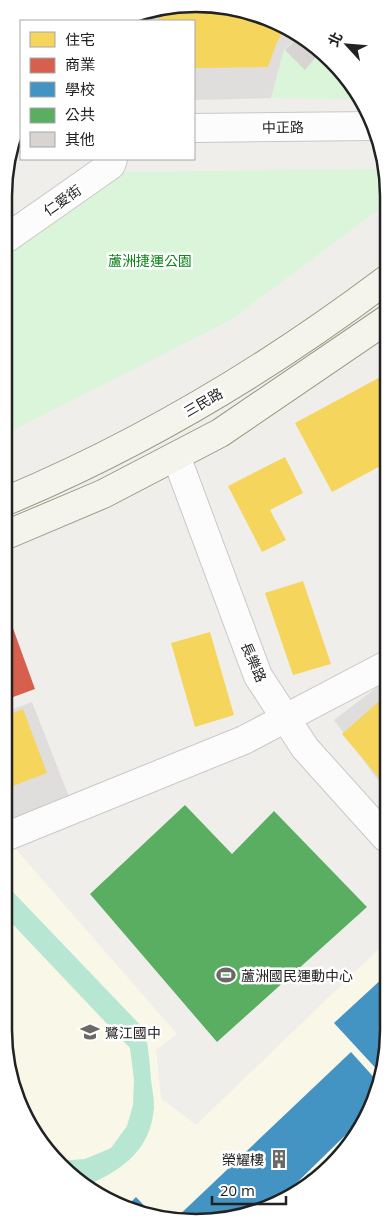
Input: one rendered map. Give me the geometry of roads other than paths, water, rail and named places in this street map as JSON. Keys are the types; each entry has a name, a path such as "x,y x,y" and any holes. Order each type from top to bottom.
{"main road":[{"name":"三民路","path":"12,498 141,438 247,377 380,284"},
{"path":"12,532 103,494 220,433 380,324"}],"street":[{"name":"中正路","path":"195,128 366,126"},
{"name":"仁愛街","path":"12,234 111,165 113,160"},
{"name":"長樂路","path":"176,456 258,676 305,748 380,831"},
{"path":"12,834 244,740 380,669"}],"place":[{"name":"蘆洲國民運動中心","path":"226,975"},
{"name":"鷺江國中","path":"90,1032"},
{"name":"榮耀樓","path":"279,1159"}],"park label":[{"name":"蘆洲捷運公園","path":"150,260"}]}
